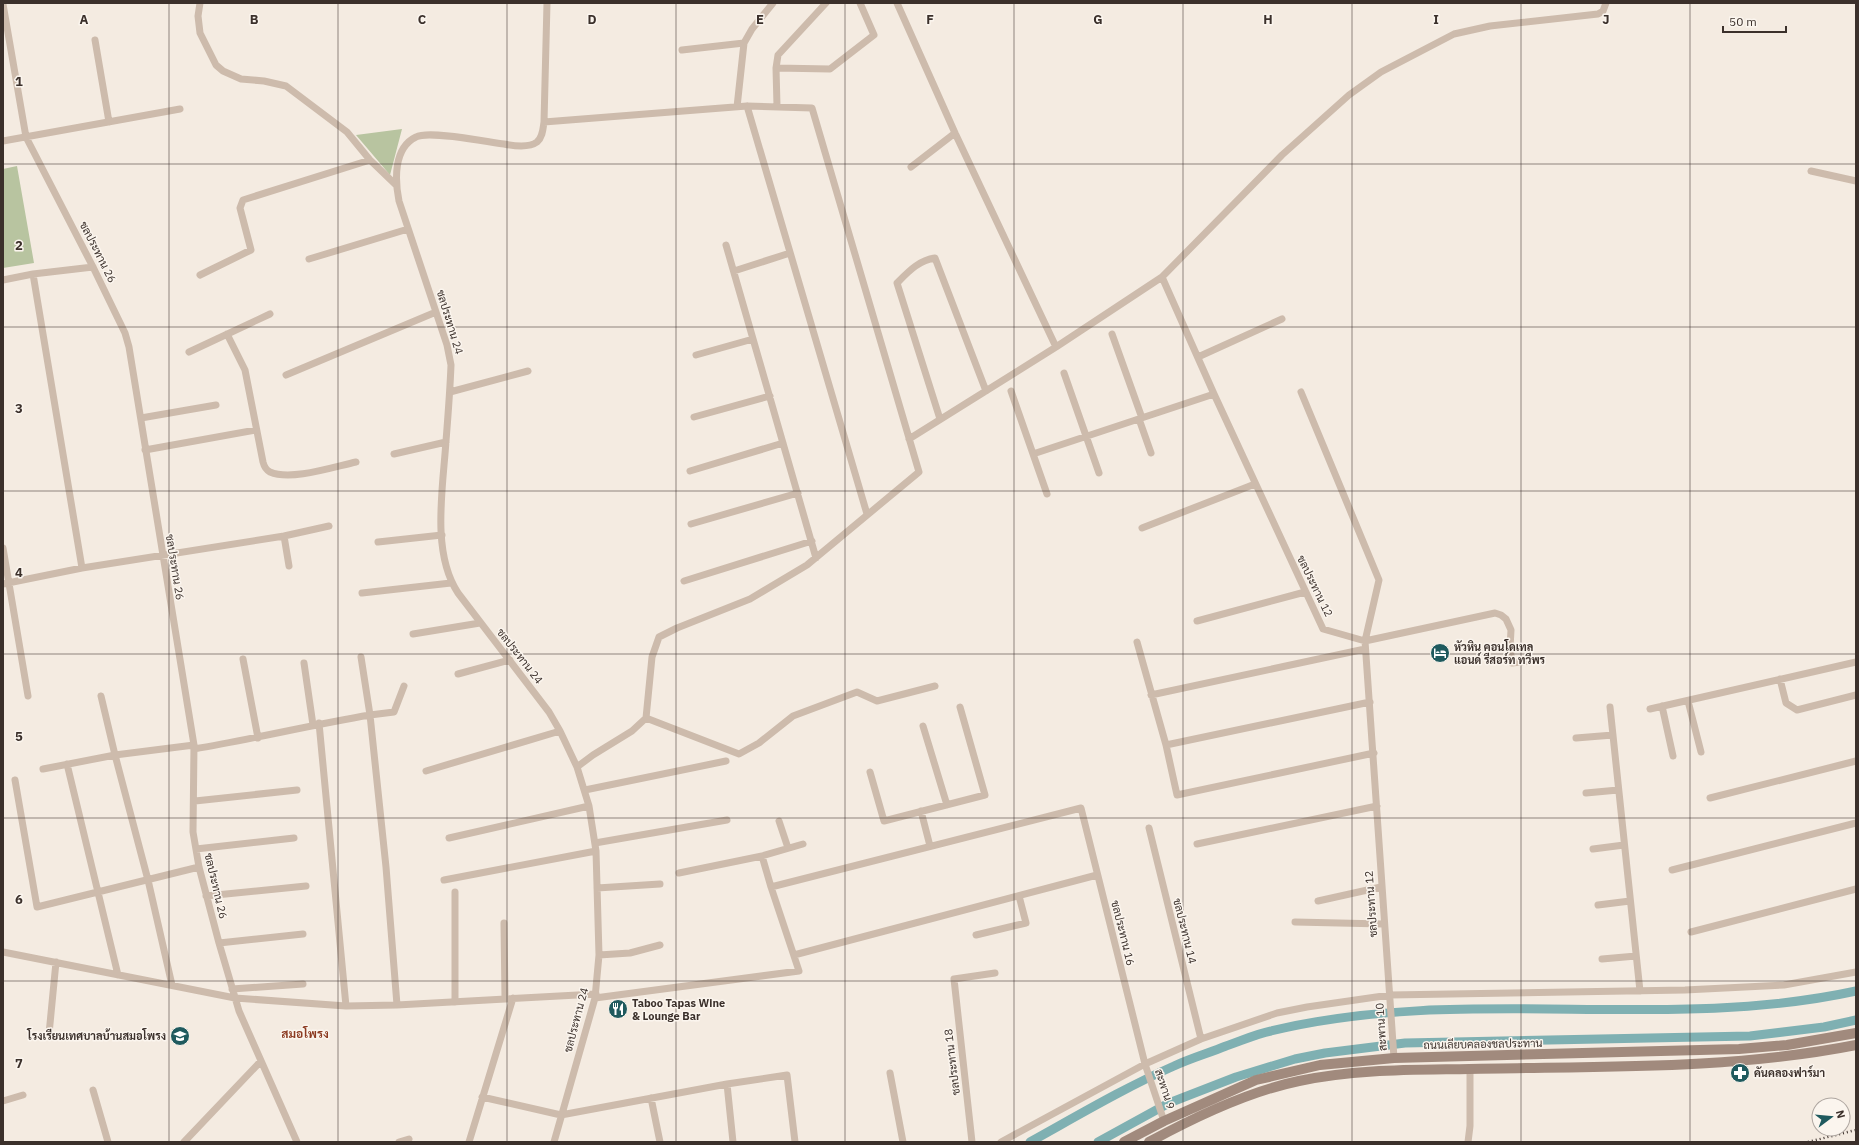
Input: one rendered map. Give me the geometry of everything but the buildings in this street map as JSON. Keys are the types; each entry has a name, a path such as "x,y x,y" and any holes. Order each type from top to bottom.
{"street":[{"path":"200,3 198,16 200,33 216,65 223,71 241,79 264,81 286,86 347,132 370,160 396,184"},
{"path":"547,3 544,122 746,106 812,108 919,472 816,558 750,599 677,628 659,637 652,657 646,718 632,731 593,755 577,767"},
{"path":"737,107 744,43 752,29 773,3"},
{"path":"777,106 776,68 778,55 826,3"},
{"path":"776,68 830,69 874,35 860,3"},
{"path":"897,3 955,133 1056,347"},
{"path":"910,439 1056,347 1162,277 1282,155 1349,95 1381,72 1454,34 1490,26 1598,14 1603,12 1606,3"},
{"name":"ชลประทาน 26","path":"3,4 26,137 125,333 132,362 162,556 194,747 195,801 193,832 196,849 206,896 235,998 297,1142"},
{"path":"95,40 109,122"},
{"path":"682,50 744,43"},
{"path":"746,106 867,514"},
{"path":"3,141 180,109"},
{"name":"ชลประทาน 24","path":"544,122 538,141 529,145 515,146 432,135 416,136 402,151 398,165 396,184 399,201 436,312 451,365 441,492 443,553 452,583 480,623 549,712 577,767 589,806 596,851 599,955 596,996 554,1142"},
{"path":"911,167 955,133"},
{"path":"200,275 251,250 240,208 243,200 370,160"},
{"path":"1811,171 1856,181"},
{"path":"308,259 408,229"},
{"path":"726,245 816,558"},
{"path":"734,271 790,253"},
{"path":"940,419 897,283 915,266 927,259 935,258 986,391"},
{"path":"3,280 33,274 93,267"},
{"path":"33,274 82,568"},
{"name":"ชลประทาน 12","path":"1162,277 1255,484 1323,628 1365,641 1374,753 1383,924 1390,995"},
{"path":"286,375 436,312"},
{"path":"189,352 270,314"},
{"path":"1198,357 1282,319"},
{"path":"227,334 245,370 262,462 265,468 270,472 298,475 356,462"},
{"path":"1112,334 1141,418 1151,453"},
{"path":"696,355 753,339"},
{"path":"450,392 528,371"},
{"path":"1064,373 1099,473"},
{"path":"1011,391 1047,494"},
{"path":"1301,392 1380,580 1365,641 1495,613 1502,615 1509,625 1512,663 1529,661"},
{"path":"1033,454 1214,394"},
{"path":"694,418 770,396"},
{"path":"140,418 216,405"},
{"path":"145,450 256,430"},
{"path":"394,454 446,442"},
{"path":"690,471 783,443"},
{"path":"1142,528 1255,484"},
{"path":"691,524 798,493"},
{"path":"6,583 82,568 284,536 330,526"},
{"path":"284,536 289,566"},
{"path":"378,542 442,536"},
{"path":"684,581 812,541"},
{"path":"3,548 6,583 28,696"},
{"path":"362,593 452,583"},
{"path":"1197,621 1305,592"},
{"path":"413,634 480,623"},
{"path":"1137,642 1166,745 1177,795 1374,753"},
{"path":"1151,695 1365,649"},
{"path":"361,657 370,715 386,867 397,1006"},
{"path":"243,659 258,738"},
{"path":"458,674 510,660"},
{"path":"1650,709 1856,662"},
{"path":"304,664 316,724 346,1006"},
{"path":"1780,679 1786,703 1796,710 1856,695"},
{"path":"44,769 115,755 194,747 258,738 316,724 394,712 404,686"},
{"path":"646,718 739,754 759,743 793,716 857,692 877,701 935,686"},
{"path":"101,696 148,880 172,985"},
{"path":"1688,701 1701,752"},
{"path":"1166,745 1370,702"},
{"path":"1662,706 1673,756"},
{"path":"870,772 884,821 985,794 960,707"},
{"path":"1610,707 1640,991"},
{"path":"923,726 947,805"},
{"path":"426,771 560,731"},
{"path":"1576,738 1613,735"},
{"path":"584,790 726,761"},
{"path":"1710,798 1856,761"},
{"path":"67,764 118,975"},
{"path":"14,780 37,907 200,867"},
{"path":"195,801 297,790"},
{"path":"1586,793 1618,790"},
{"path":"449,838 589,806"},
{"path":"1197,844 1377,806"},
{"name":"ชลประทาน 16","path":"930,846 1081,808 1145,1064"},
{"path":"771,887 930,846 921,811"},
{"path":"595,843 727,820"},
{"path":"779,821 788,848"},
{"path":"1672,870 1856,823"},
{"name":"ชลประทาน 14","path":"1149,828 1201,1039"},
{"path":"196,849 294,838"},
{"path":"679,873 762,856 803,844"},
{"path":"1593,849 1624,845"},
{"path":"444,880 596,851"},
{"path":"3,952 235,998 346,1006 397,1006 513,998 596,996 799,971 762,856"},
{"path":"794,955 1097,875"},
{"path":"597,888 660,884"},
{"path":"206,896 306,886"},
{"path":"1318,901 1381,887"},
{"path":"1691,932 1856,889"},
{"path":"455,892 455,1002"},
{"path":"976,935 1026,923 1019,896"},
{"path":"1598,904 1630,901"},
{"path":"1294,922 1383,924"},
{"path":"504,923 505,999"},
{"path":"219,943 303,934"},
{"path":"599,955 630,953 660,945"},
{"path":"1602,959 1636,956"},
{"path":"49,1034 56,962"},
{"path":"1001,1142 1145,1064 1201,1039 1277,1013 1337,1002 1390,995 1640,991 1784,985 1856,972"},
{"name":"ชลประทาน 18","path":"972,1142 954,979 995,973"},
{"path":"232,989 303,984"},
{"name":"สะพาน 10","path":"1390,995 1394,1058"},
{"path":"469,1142 513,998"},
{"name":"ถนนเลียบคลองชลประทาน","path":"1124,1142 1164,1121 1256,1080 1320,1065 1394,1058 1652,1053 1739,1049 1787,1045 1856,1033"},
{"path":"1149,1142 1260,1091 1297,1081 1352,1072 1740,1061 1788,1056 1856,1045"},
{"path":"184,1142 261,1061"},
{"name":"สะพาน 9","path":"1145,1064 1164,1121"},
{"path":"1468,1142 1470,1126 1470,1068"},
{"path":"890,1073 903,1142"},
{"path":"482,1097 561,1115 726,1084 787,1075 795,1142"},
{"path":"726,1084 733,1142"},
{"path":"92,1090 108,1142"},
{"path":"3,1101 23,1095"},
{"path":"651,1098 660,1142"},
{"path":"399,1142 409,1139"}],"green space":[{"path":"402,129 390,175 356,135"},
{"path":"17,166 34,263 3,268 3,169"}],"waterway":[{"path":"1030,1142 1119,1093 1187,1060 1265,1032 1343,1018 1416,1011 1490,1009 1637,1010 1711,1008 1784,1003 1856,991"},
{"path":"1098,1142 1169,1103 1236,1077 1295,1059 1325,1053 1405,1043 1750,1036 1824,1027 1856,1020"}],"railway":[{"path":"1808,1142 1856,1130"}],"place":[{"name":"หัวหิน คอนโดเทล แอนด์ รีสอร์ท ทวีพร","path":"1440,653"},
{"name":"Taboo Tapas Wine & Lounge Bar","path":"618,1009"},
{"name":"โรงเรียนเทศบาลบ้านสมอโพรง","path":"180,1036"},
{"name":"คันคลองฟาร์มา","path":"1740,1073"}],"district":[{"name":"สมอโพรง","path":"305,1034"}]}
